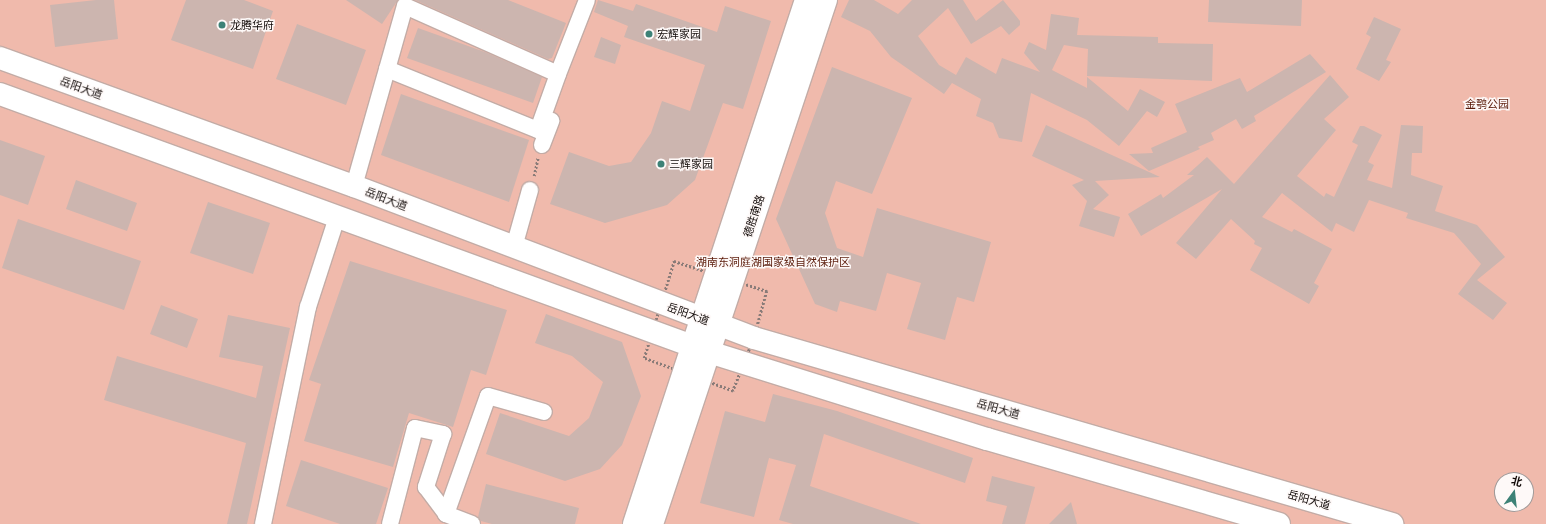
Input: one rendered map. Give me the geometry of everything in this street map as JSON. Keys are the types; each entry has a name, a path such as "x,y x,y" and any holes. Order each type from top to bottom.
{"main road":[{"name":"德胜南路","path":"634,524 700,349 810,0"},
{"name":"岳阳大道","path":"0,58 354,186 709,322 1392,524"},
{"path":"0,94 700,349 987,439 1279,524"},
{"name":"德胜南路","path":"652,524 700,349"}],"street":[{"path":"387,69 538,130 587,0"},
{"path":"542,145 593,0"},
{"path":"354,186 405,6 558,74"},
{"path":"514,247 530,190"},
{"path":"263,524 308,307 337,217"},
{"path":"446,514 488,396 544,412"},
{"path":"390,524 415,428 443,434 426,487 446,514 472,524"}],"path":[{"path":"530,190 542,145"}],"green space":[{"name":"湖南东洞庭湖国家级自然保护区","path":"0,0 1546,0 1546,524 0,524"}],"building":[{"path":"96,0 114,0 118,39 55,47 50,5"},
{"name":"龙腾华府","path":"186,0 244,0 273,11 253,69 171,40"},
{"path":"346,0 398,0 382,24"},
{"path":"415,0 508,0 566,23 552,58 548,59"},
{"path":"598,0 633,11 636,4 717,32 725,6 771,21 743,109 723,103 695,180 667,205 605,223 550,204 569,152 609,166 631,162 651,133 662,101 690,111 705,65 624,37 628,26 594,12"},
{"path":"849,0 874,0 898,14 912,0 963,0 976,21 1003,0 1020,21 1020,25 1009,35 1001,26 971,44 948,8 918,36 939,65 956,75 966,57 996,74 1002,58 1040,72 1024,53 1029,42 1046,50 1051,14 1079,18 1077,35 1158,37 1158,43 1213,44 1212,81 1087,76 1088,49 1064,45 1052,70 1087,88 1087,77 1128,111 1140,89 1165,102 1157,117 1147,111 1119,146 1087,120 1031,93 1022,142 999,138 993,123 976,116 981,99 952,83 944,94 891,57 870,31 841,17"},
{"path":"1209,0 1302,0 1301,26 1208,22"},
{"path":"1374,17 1401,29 1386,60 1391,62 1379,81 1356,69 1371,37 1366,34"},
{"path":"297,24 366,50 346,105 276,79"},
{"path":"418,28 485,52 542,77 533,103 407,58"},
{"path":"601,37 621,45 615,64 594,57"},
{"path":"1310,54 1326,72 1254,116 1256,121 1242,129 1236,119 1211,133 1214,140 1198,147 1200,149 1149,171 1129,154 1153,153 1151,148 1187,132 1175,104 1240,78 1247,92"},
{"path":"832,67 912,98 872,194 836,181 825,213 837,248 863,257 877,208 991,242 974,302 957,297 945,340 907,329 921,283 887,273 876,311 840,301 837,312 815,304 776,219"},
{"path":"1330,75 1349,97 1324,119 1336,130 1297,176 1324,197 1326,193 1334,197 1358,145 1352,142 1360,126 1364,126 1382,135 1368,162 1374,165 1367,180 1392,188 1401,125 1423,126 1422,153 1412,153 1411,175 1443,186 1435,211 1477,225 1505,257 1477,280 1507,303 1493,320 1458,294 1481,264 1454,233 1406,218 1408,213 1369,200 1354,232 1336,223 1332,232 1282,193 1262,217 1292,232 1294,229 1332,249 1314,283 1319,286 1309,304 1250,270 1262,248 1254,244 1255,241 1231,219 1196,259 1176,243 1222,189 1141,236 1128,214 1161,194 1163,198 1194,175 1187,175 1207,157 1234,184"},
{"path":"401,94 529,140 509,202 381,155"},
{"path":"1046,125 1160,177 1095,181 1109,195 1093,209 1120,217 1114,237 1079,226 1087,201 1072,185 1084,180 1032,156"},
{"path":"0,140 45,156 28,205 0,195"},
{"path":"76,180 137,203 127,231 66,209"},
{"path":"208,202 270,223 253,274 190,253"},
{"path":"18,219 141,261 124,310 2,268"},
{"path":"350,261 507,310 486,375 471,370 453,427 409,413 393,467 304,441 321,384 309,380"},
{"path":"161,305 198,319 187,348 150,334"},
{"path":"546,314 622,342 641,396 622,445 600,469 565,481 486,454 500,413 569,436 589,418 603,382 572,356 535,343"},
{"path":"228,315 290,328 247,524 227,524 246,443 104,400 117,356 256,398 263,366 219,357"},
{"path":"773,394 837,411 973,458 965,483 824,434 810,486 921,524 793,524 779,520 796,465 769,458 754,517 700,503 725,411 765,422"},
{"path":"301,460 388,488 376,524 340,524 286,506"},
{"path":"992,476 1035,487 1025,524 1002,524 1007,506 986,501"},
{"path":"486,484 579,508 575,524 492,524 481,521 478,517"},
{"path":"1071,502 1077,524 1049,524"}],"place":[{"name":"龙腾华府","path":"222,25"},
{"name":"宏辉家园","path":"649,34"},
{"name":"三辉家园","path":"661,164"}],"park label":[{"name":"金鹗公园","path":"1487,104"}]}
